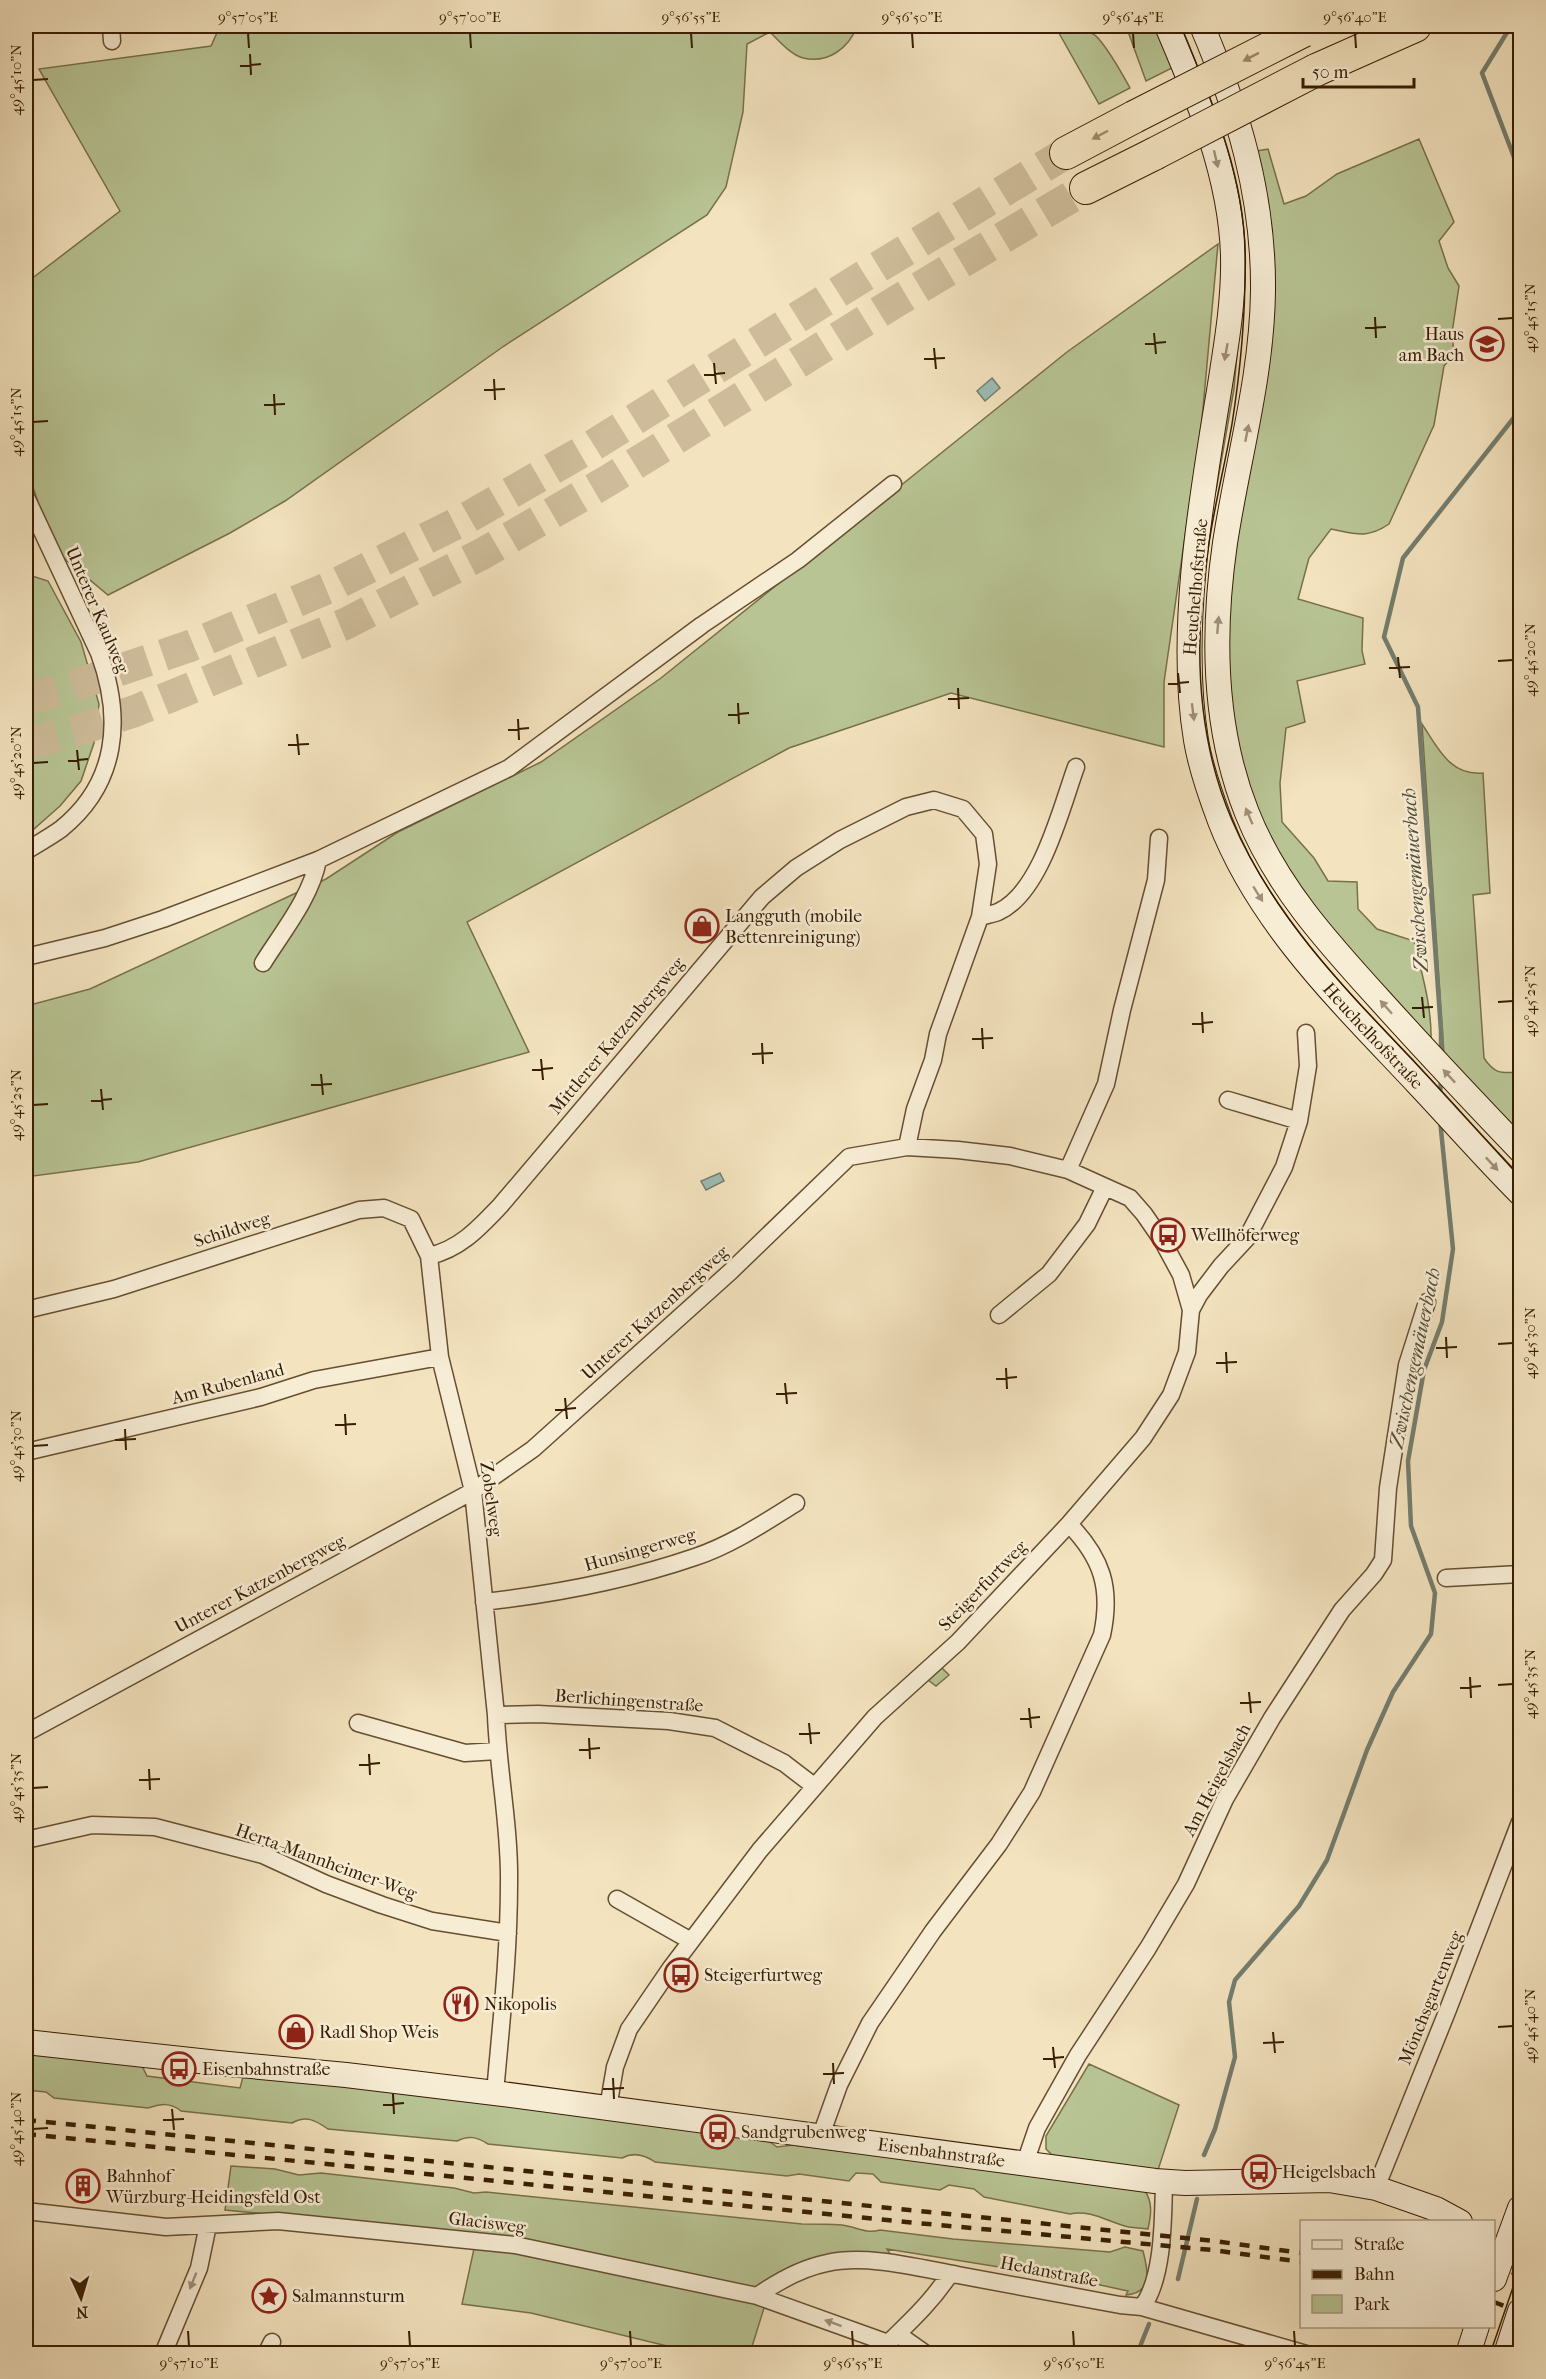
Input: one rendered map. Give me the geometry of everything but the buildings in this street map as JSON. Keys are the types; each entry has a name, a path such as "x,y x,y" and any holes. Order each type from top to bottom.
{"highway":[{"path":"1066,153 1315,26"},
{"path":"1086,188 1316,70 1415,26"}],"main road":[{"name":"Heuchelhofstraße","path":"1167,26 1192,84 1213,146 1226,201 1233,253 1230,327 1198,540 1189,636 1190,690 1197,743 1224,831 1239,864 1275,921 1359,1021 1521,1193"},
{"name":"Heuchelhofstraße","path":"1202,26 1234,106 1255,190 1262,242 1263,292 1254,393 1225,544 1218,636 1218,687 1224,739 1247,812 1266,854 1301,908 1320,934 1425,1051 1521,1150"},
{"name":"Eisenbahnstraße","path":"26,2042 346,2075 1164,2182 1329,2180 1376,2188 1436,2209 1456,2220"},
{"path":"1495,2277 1521,2208"},
{"path":"1506,2354 1521,2311"},
{"path":"1468,2354 1477,2328"}],"street":[{"path":"26,957 105,938 163,919 318,860 509,768 702,626 798,560 893,484"},
{"name":"Unterer Kaulweg","path":"26,496 99,653 106,673 114,723 112,751 95,788 81,808 61,829 26,851"},
{"path":"980,917 999,912 1017,898 1029,882 1044,855 1076,767"},
{"name":"Mittlerer Katzenbergweg","path":"429,1256 443,1253 461,1243 500,1206 762,897 796,867 840,840 906,807 934,800 963,809 984,834 988,864 980,917 938,1034 933,1060 915,1108 907,1148"},
{"path":"1068,1170 1106,1084 1126,990 1156,880 1159,838"},
{"path":"263,963 303,900 315,876 318,860"},
{"name":"Steigerfurtweg","path":"608,2108 615,2067 629,2029 691,1941 760,1850 875,1717 958,1642 1069,1524 1143,1438 1171,1395 1187,1352 1191,1310 1199,1295 1221,1266 1247,1238 1284,1167 1299,1121 1308,1066 1306,1033"},
{"path":"1228,1100 1299,1121"},
{"name":"Unterer Katzenbergweg","path":"26,1733 473,1491 533,1449 730,1272 814,1188 849,1157 907,1148 958,1150 1010,1156 1068,1170 1130,1198 1162,1240 1181,1275 1191,1310"},
{"path":"999,1315 1049,1274 1087,1224 1105,1187"},
{"name":"Schildweg","path":"26,1310 114,1289 359,1210 384,1208 411,1220 429,1256"},
{"name":"Zobelweg","path":"429,1256 440,1357 473,1491 496,1715 497,1751 509,1881 508,1934 495,2094"},
{"name":"Am Heigelsbach","path":"1025,2163 1036,2128 1078,2055 1148,1948 1186,1884 1225,1799 1272,1718 1342,1610 1374,1574 1383,1560 1388,1488 1407,1365 1427,1302"},
{"name":"Am Rubenland","path":"26,1452 250,1400 314,1380 440,1357"},
{"name":"Hunsingerweg","path":"484,1602 524,1598 585,1586 696,1557 746,1534 796,1503"},
{"path":"820,2138 839,2085 870,2023 933,1931 999,1845 1027,1801 1058,1738 1102,1635 1106,1614 1103,1576 1097,1560 1069,1524"},
{"path":"1446,1578 1521,1574"},
{"name":"Berlichingenstraße","path":"496,1715 538,1714 657,1720 716,1728 784,1763 814,1786"},
{"path":"358,1723 465,1753 497,1751"},
{"name":"Mönchsgartenweg","path":"1376,2188 1521,1822"},
{"name":"Herta-Mannheimer-Weg","path":"26,1840 92,1825 155,1827 200,1837 263,1856 337,1888 432,1921 508,1934"},
{"path":"616,1899 691,1941"},
{"path":"1142,2307 1152,2290 1157,2263 1163,2216 1164,2182"},
{"name":"Glacisweg","path":"26,2211 166,2227 278,2222 515,2245 757,2296 888,2344 926,2354"},
{"path":"163,2354 199,2268 208,2225"},
{"path":"757,2296 769,2287 827,2263 854,2261 896,2264 950,2274 937,2294 888,2344"},
{"name":"Hedanstraße","path":"950,2274 1142,2307 1306,2354"}],"green space":[{"path":"220,26 857,26 843,47 821,59 803,58 794,54 770,32 747,44 743,112 726,187 707,215 504,346 285,501 230,533 108,595 53,549 34,490 26,476 26,283 120,211 39,69 211,46"},
{"path":"1055,26 1084,26 1098,38 1107,50 1130,88 1099,104"},
{"path":"1126,26 1155,26 1174,67 1146,81"},
{"path":"1419,139 1454,222 1439,241 1448,268 1459,286 1452,333 1454,354 1444,366 1434,425 1389,524 1374,532 1361,534 1331,529 1309,558 1298,599 1363,618 1362,651 1365,664 1297,681 1305,722 1286,728 1280,783 1282,822 1314,858 1328,881 1357,882 1358,909 1377,929 1414,941 1428,1003 1431,1041 1396,1007 1297,888 1260,819 1234,738 1227,684 1228,632 1235,542 1257,431 1257,151 1268,149 1284,204 1306,196 1337,174"},
{"path":"1218,244 1202,419 1164,682 1164,747 951,693 789,748 467,922 529,1052 138,1162 26,1177 26,1006 90,989 326,879 398,832 541,762 661,678 1067,352"},
{"path":"1240,320 1234,389 1216,491 1211,496"},
{"path":"26,574 48,581 81,642 99,704 94,743 81,781 60,806 26,836"},
{"path":"1422,724 1446,759 1453,765 1472,773 1483,773 1490,893 1473,895 1484,1058 1492,1068 1499,1072 1520,1072 1520,1138 1444,1054"},
{"path":"942,1668 949,1675 936,1686 928,1680"},
{"path":"26,2050 141,2064 147,2076 240,2088 243,2077 441,2097 704,2132 770,2142 777,2147 793,2145 1145,2191 1151,2209 1150,2219 1148,2229 1129,2227 1085,2213 1070,2214 984,2197 974,2189 949,2185 940,2190 881,2182 873,2174 856,2173 849,2181 799,2174 787,2176 655,2162 639,2155 622,2158 488,2144 473,2138 457,2141 328,2129 315,2121 306,2119 292,2123 181,2111 173,2106 165,2105 148,2108 54,2098 46,2092 26,2090"},
{"path":"1089,2064 1179,2105 1158,2170 1052,2155 1046,2149 1046,2136"},
{"path":"231,2166 275,2169 299,2175 321,2173 454,2188 474,2193 486,2192 802,2224 842,2225 865,2231 880,2230 953,2239 1110,2252 1125,2247 1143,2251 1147,2279 1141,2290 1126,2295 1128,2291 1068,2278 887,2249 896,2264 853,2261 773,2279 750,2353 696,2353 531,2313 462,2304 477,2235 225,2210"}],"water":[{"path":"992,378 1000,388 985,401 977,391"},
{"path":"720,1173 724,1181 706,1190 701,1181"}],"waterway":[{"name":"Zwischengemäuerbach","path":"1511,26 1482,73 1520,173"},
{"name":"Zwischengemäuerbach","path":"1441,1054 1418,707 1384,637 1403,558 1520,410"},
{"name":"Zwischengemäuerbach","path":"1440,1096 1441,1078"},
{"name":"Zwischengemäuerbach","path":"1204,2155 1215,2129 1235,2057 1229,2002 1235,1980 1299,1906 1327,1860 1367,1750 1393,1692 1431,1634 1435,1593 1411,1526 1408,1461 1424,1370 1442,1322 1453,1249 1440,1120"},
{"name":"Zwischengemäuerbach","path":"1178,2279 1197,2199"},
{"name":"Zwischengemäuerbach","path":"1137,2354 1149,2324"}],"tunnel":[{"path":"26,699 64,689 190,646 328,588 467,518 592,446 1066,153"},
{"path":"26,744 135,711 206,682 345,624 482,554 609,480 897,301 1086,188"}],"tram line":[{"path":"1181,26 1214,108 1232,164 1239,193 1245,252 1244,317 1238,381 1209,543 1201,613 1201,684 1211,753 1220,787 1248,854 1267,887 1311,948 1360,1005 1520,1177"},
{"path":"1512,2274 1520,2248"},
{"path":"1490,2354 1520,2267"}],"railway":[{"path":"26,2120 1214,2241 1300,2253"},
{"path":"26,2134 906,2222 1212,2250 1300,2262"},
{"path":"1495,2302 1520,2312"}],"place":[{"name":"Haus am Bach","path":"1487,344"},
{"name":"Langguth (mobile Bettenreinigung)","path":"702,926"},
{"name":"Wellhöferweg","path":"1168,1235"},
{"name":"Steigerfurtweg","path":"681,1975"},
{"name":"Nikopolis","path":"461,2004"},
{"name":"Radl Shop Weis","path":"296,2032"},
{"name":"Eisenbahnstraße","path":"179,2069"},
{"name":"Sandgrubenweg","path":"718,2132"},
{"name":"Heigelsbach","path":"1259,2172"},
{"name":"Bahnhof Würzburg-Heidingsfeld Ost","path":"83,2186"},
{"name":"Salmannsturm","path":"269,2296"}]}
